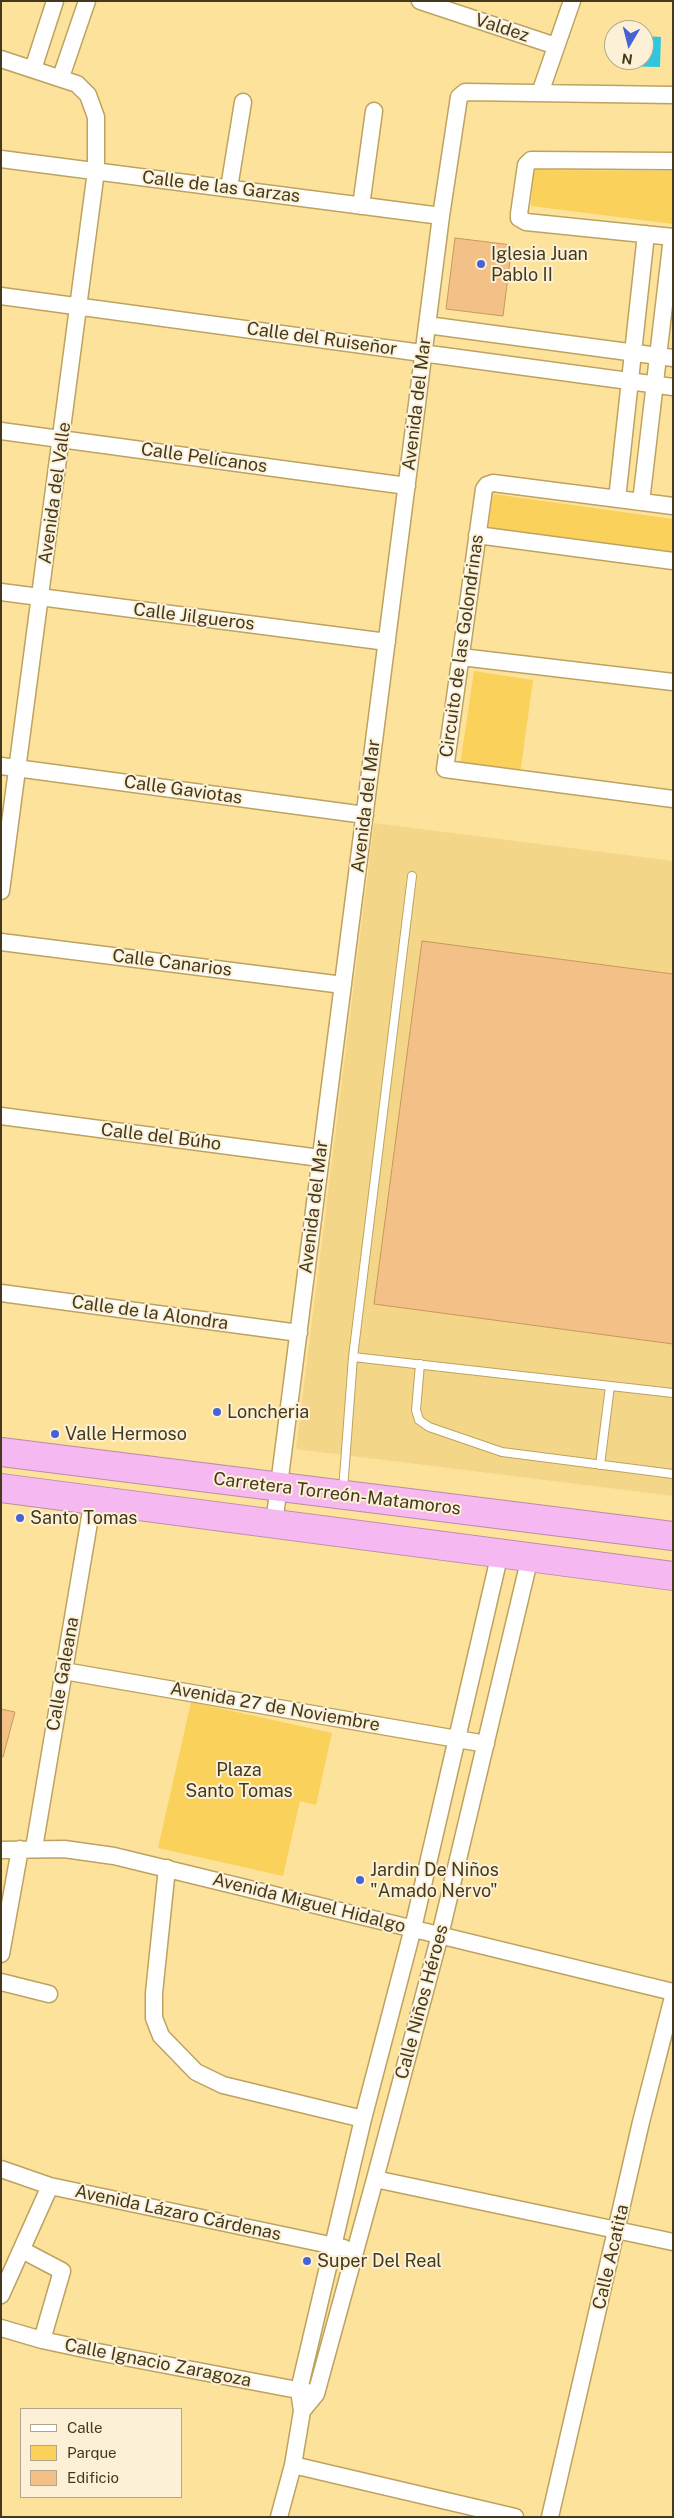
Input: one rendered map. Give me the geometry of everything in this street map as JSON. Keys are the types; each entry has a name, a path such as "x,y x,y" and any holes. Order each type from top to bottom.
{"highway":[{"name":"Carretera Torreón-Matamoros","path":"1,1452 673,1536"},
{"path":"1,1488 673,1576"}],"street":[{"path":"33,69 55,1"},
{"path":"1,60 61,77 87,1"},
{"name":"Valdez","path":"420,1 556,46"},
{"path":"572,1 540,93 673,95"},
{"name":"Avenida del Valle","path":"1,891 96,171 96,117 88,95 77,84 61,77"},
{"name":"Avenida del Mar","path":"274,1524 441,216 459,96 465,92 540,93"},
{"path":"229,188 243,102"},
{"path":"361,206 374,111"},
{"name":"Calle de las Garzas","path":"1,159 441,216"},
{"path":"641,502 656,385 666,357 672,237 522,220 519,214 526,165 531,160 673,161"},
{"path":"617,499 646,234"},
{"name":"Calle del Ruiseñor","path":"1,296 673,387"},
{"path":"427,325 666,357"},
{"name":"Calle Pelícanos","path":"1,431 407,486"},
{"name":"Circuito de las Golondrinas","path":"673,506 493,483 484,489 444,769 673,800"},
{"path":"477,534 673,561"},
{"name":"Calle Jilgueros","path":"1,592 387,642"},
{"path":"460,657 673,682"},
{"name":"Calle Gaviotas","path":"1,766 365,815"},
{"name":"Calle Canarios","path":"1,942 343,985"},
{"name":"Calle del Búho","path":"1,1116 320,1158"},
{"name":"Calle de la Alondra","path":"1,1293 298,1333"},
{"name":"Calle Galeana","path":"1,1954 27,1848 64,1671 93,1500"},
{"name":"Calle Niños Héroes","path":"280,2517 293,2465 302,2411 299,2390 363,2119 413,1928 500,1553"},
{"name":"Calle Niños Héroes","path":"302,2411 316,2394 375,2179 440,1935 530,1557"},
{"name":"Avenida 27 de Noviembre","path":"64,1671 486,1744"},
{"name":"Avenida Miguel Hidalgo","path":"1,1850 27,1848 89,1853 167,1868 673,1992"},
{"path":"167,1868 154,1993 154,2018 161,2036 196,2072 223,2085 363,2119"},
{"path":"1,1982 49,1994"},
{"name":"Calle Acatita","path":"550,2517 618,2230 641,2122 673,1997"},
{"name":"Avenida Lázaro Cárdenas","path":"1,2169 50,2186 356,2250"},
{"path":"375,2179 673,2242"},
{"path":"1,2295 50,2186"},
{"path":"22,2250 62,2271 42,2340"},
{"name":"Calle Ignacio Zaragoza","path":"1,2328 42,2340 316,2394"},
{"path":"293,2465 514,2517"}],"lane":[{"path":"343,1494 353,1357 412,876"},
{"path":"353,1357 673,1393"},
{"path":"420,1364 416,1410 419,1420 429,1427 502,1452 673,1474"},
{"path":"600,1465 610,1386"}],"shaded area":[{"path":"374,823 673,861 673,1496 296,1449"}],"green space":[{"path":"534,170 673,171 673,224 531,206"},
{"path":"493,494 673,519 673,553 488,530"},
{"path":"474,671 533,680 520,774 460,765"},
{"name":"Plaza Santo Tomas","path":"191,1702 332,1733 316,1805 300,1801 283,1876 158,1848"}],"water":[{"path":"654,37 661,37 660,67 654,67"}],"building":[{"name":"Iglesia Juan Pablo II","path":"455,238 512,245 503,316 446,309"},
{"path":"422,941 673,974 673,1344 374,1304"},
{"path":"1,1709 15,1712 3,1757 1,1756"}],"place":[{"name":"Iglesia Juan Pablo II","path":"481,264"},
{"name":"Loncheria","path":"217,1412"},
{"name":"Valle Hermoso","path":"55,1434"},
{"name":"Santo Tomas","path":"20,1518"},
{"name":"Jardin De Niños \"Amado Nervo\"","path":"360,1880"},
{"name":"Super Del Real","path":"307,2261"}]}
